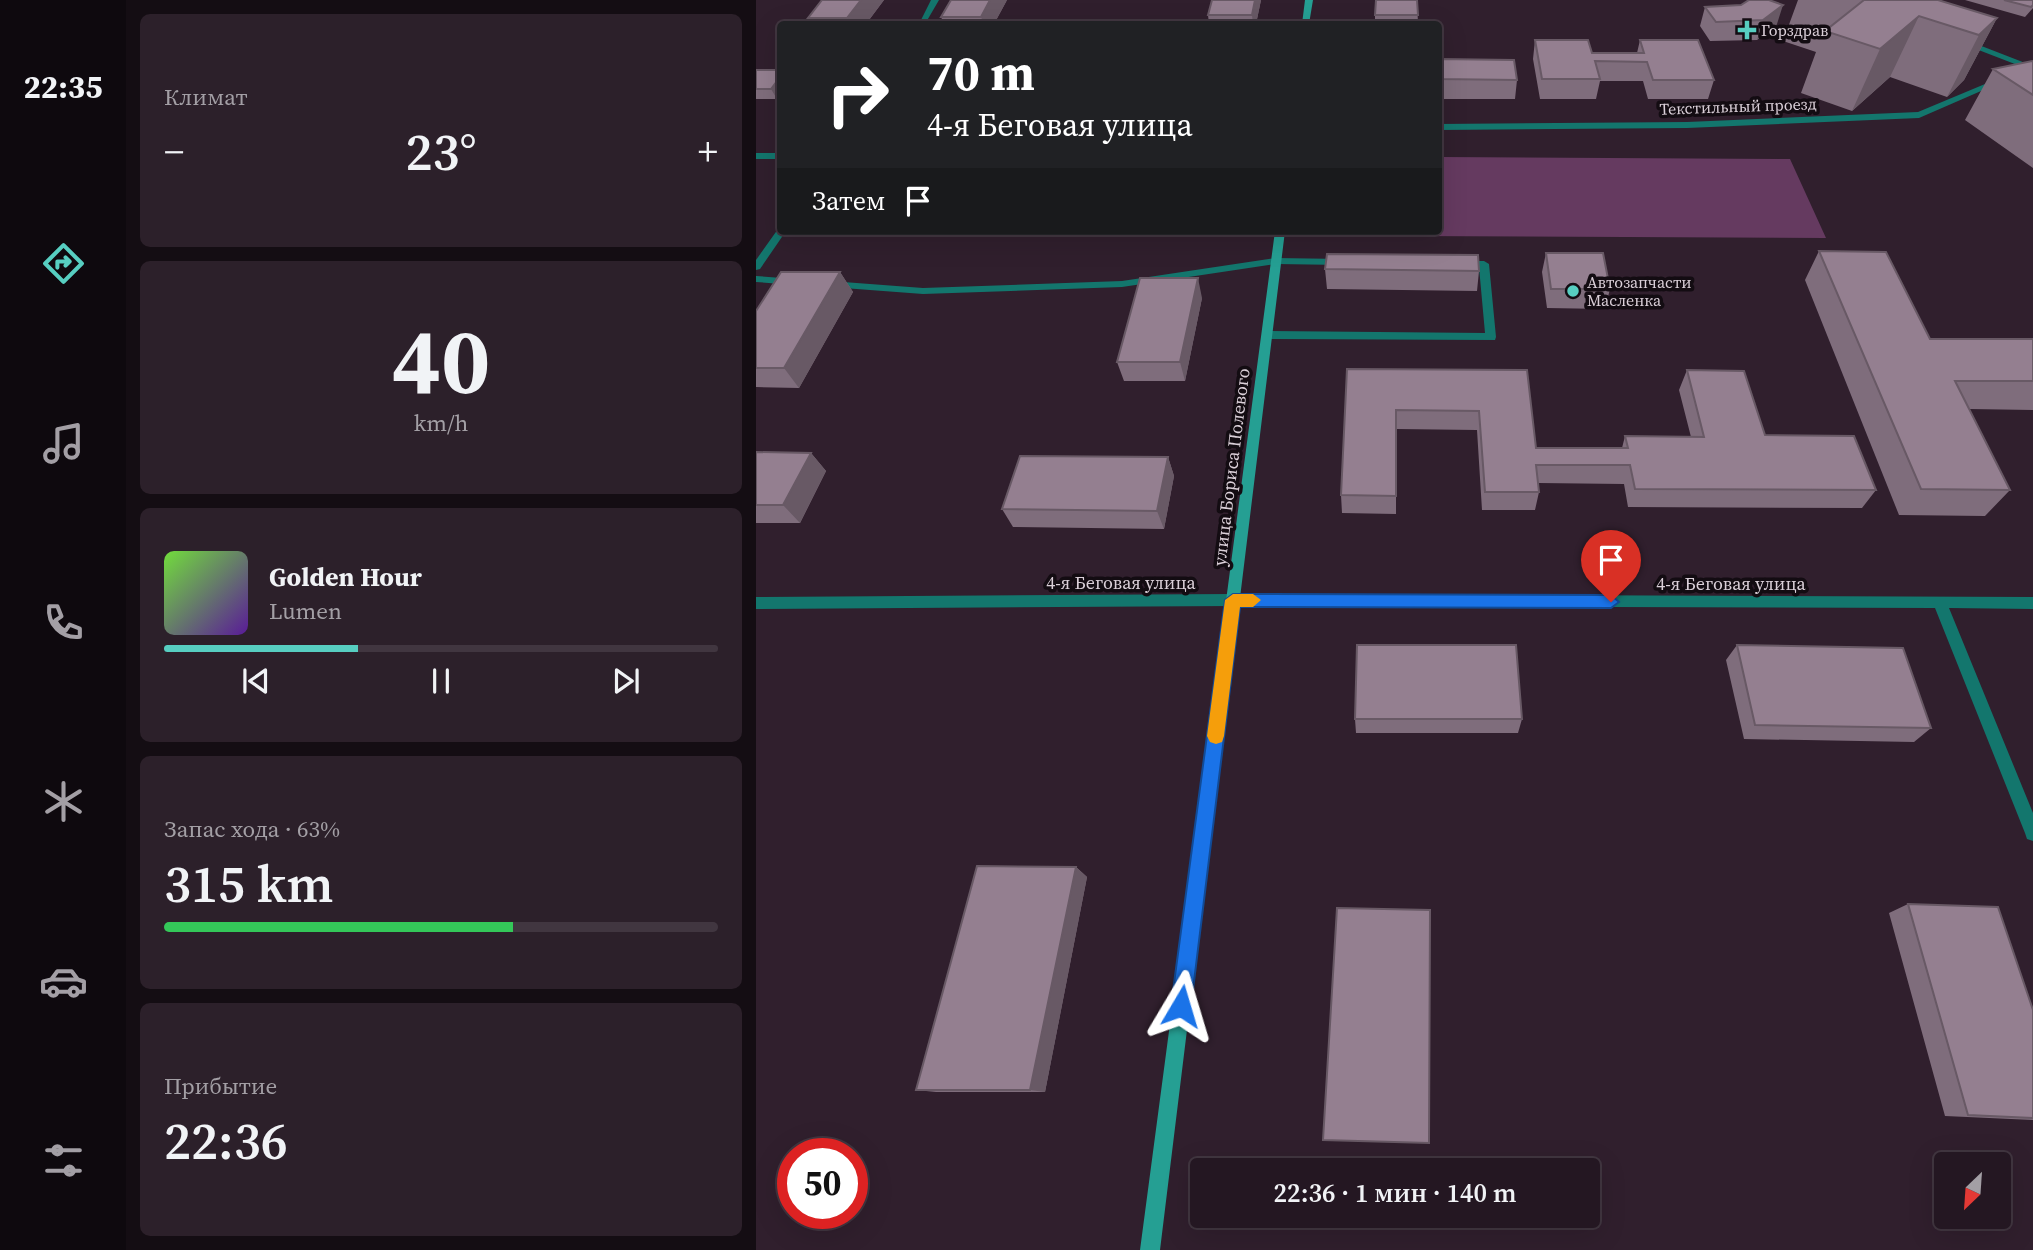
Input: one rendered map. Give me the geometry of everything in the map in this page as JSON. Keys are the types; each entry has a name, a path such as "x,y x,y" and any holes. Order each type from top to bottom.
{"main road":[{"path":"1306,21 1309,0"},
{"name":"улица Бориса Полевого","path":"1150,1250 1279,235"}],"street":[{"path":"924,21 934,0"},
{"path":"1954,38 2032,68"},
{"path":"2018,73 2032,68"},
{"name":"Текстильный проезд","path":"1442,127 1687,125 1919,115 2005,79"},
{"path":"756,156 777,156"},
{"path":"756,267 778,235"},
{"path":"756,279 923,291 1122,284 1276,261 1359,262"},
{"path":"1266,335 1491,337 1484,264 1442,263"},
{"name":"4-я Беговая улица","path":"756,603 1233,600 2033,603"},
{"path":"1940,603 2033,833"}],"shaded area":[{"path":"1442,157 1790,159 1826,238 1406,236 1442,235"}],"building":[{"path":"822,0 861,0 847,18 808,18"},
{"path":"951,0 990,0 981,17 941,17"},
{"path":"1212,0 1255,0 1252,15 1208,15"},
{"path":"1376,0 1417,0 1418,15 1375,15"},
{"path":"1749,0 1769,0 1783,5 1763,20 1716,22 1705,7 1741,5"},
{"path":"1864,0 1938,0 1997,18 1979,35 1919,16 1880,49 1825,31"},
{"path":"2004,0 2033,0 2033,5 2031,7"},
{"path":"1535,40 1588,40 1592,53 1644,53 1640,40 1698,40 1714,80 1653,80 1647,62 1595,61 1600,79 1542,79"},
{"path":"1442,59 1514,60 1517,80 1442,79"},
{"path":"2032,61 2033,95 1993,69"},
{"path":"756,70 777,70 777,81 771,89 756,89"},
{"path":"1819,251 1886,252 1930,339 2033,339 2033,381 1955,381 2010,490 1921,489"},
{"path":"1546,253 1603,253 1610,289 1551,289"},
{"path":"1327,254 1478,255 1479,271 1325,269"},
{"path":"781,272 840,272 784,368 756,368 756,311"},
{"path":"1140,278 1198,278 1180,362 1117,362"},
{"path":"1347,369 1527,370 1536,448 1628,448 1625,436 1704,437 1687,370 1744,371 1765,435 1854,436 1876,490 1635,489 1630,465 1536,465 1539,492 1485,492 1479,411 1396,410 1396,496 1341,495"},
{"path":"756,452 811,453 783,505 756,505"},
{"path":"1020,456 1168,457 1157,511 1002,509"},
{"path":"1357,645 1516,645 1522,719 1355,719"},
{"path":"1737,645 1903,648 1931,728 1755,725"},
{"path":"977,866 1076,867 1030,1090 916,1090"},
{"path":"1908,904 1998,907 2033,1010 2033,1118 1968,1115"},
{"path":"1337,908 1430,910 1429,1143 1323,1140"}],"slow traffic":[{"path":"1216,736 1233,600 1253,600"}],"place":[{"name":"Горздрав","path":"1747,30"},
{"name":"Автозапчасти Масленка","path":"1573,291"}],"route":[{"path":"1181,1006 1233,600 1611,602"}]}
